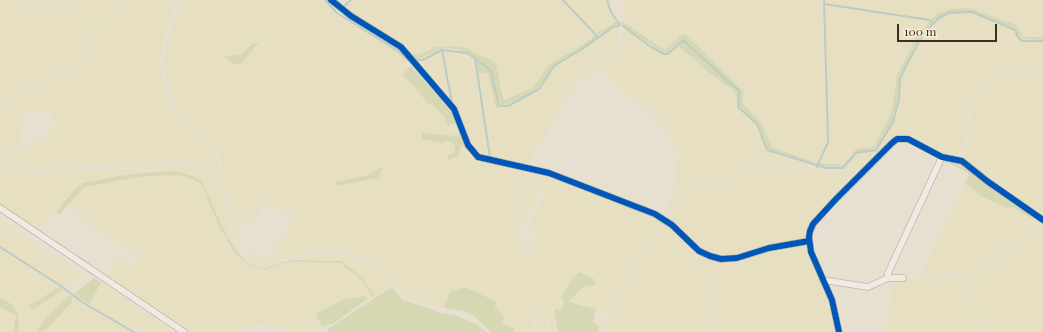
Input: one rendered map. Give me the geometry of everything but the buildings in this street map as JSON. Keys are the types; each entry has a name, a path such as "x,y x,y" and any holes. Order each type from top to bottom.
{"street":[{"path":"331,0 351,16 401,47 454,109 468,145 478,157 549,173 655,214 672,225 699,251 721,259 737,258 769,248 809,241"},
{"path":"840,332 832,300 811,252 809,237 813,224 892,143 898,139 908,139 942,157 962,161 987,181 1043,220"},
{"path":"888,278 888,273 942,157"},
{"path":"0,208 184,332"},
{"path":"823,280 868,287 888,278 902,278"}],"shaded area":[{"path":"0,0 15,0 27,8 40,12 55,10 75,0 123,0 110,12 95,21 78,65 69,70 35,81 19,79 13,96 0,105"},
{"path":"19,0 71,0 54,8 45,9 31,7"},
{"path":"128,0 177,0 168,18 162,47 160,60 163,86 170,104 208,144 218,161 224,195 210,172 201,165 181,160 171,161 155,169 97,166 58,167 32,173 0,174 0,160 12,150 47,138 48,130 55,129 51,112 36,114 34,111 22,113 24,125 18,128 21,141 0,156 0,108 10,103 16,97 20,81 36,83 70,72 80,67 97,22"},
{"path":"183,0 324,0 336,14 398,52 411,66 402,75 414,86 428,104 432,104 445,118 448,126 458,123 460,128 457,136 422,139 441,143 447,141 457,145 461,151 461,146 466,145 471,156 476,160 528,172 525,185 511,218 523,229 518,233 522,245 527,248 532,247 538,231 528,226 538,210 547,189 542,187 522,224 517,221 515,216 529,182 530,173 549,176 662,220 643,251 635,258 624,278 625,286 605,315 591,307 568,302 584,286 596,285 579,272 571,280 561,298 564,302 560,311 554,312 558,332 552,332 549,319 546,321 548,332 537,332 536,327 542,314 539,313 527,332 514,332 514,328 501,324 501,311 494,307 450,292 444,308 407,297 400,292 373,262 351,253 316,249 271,261 259,263 252,261 247,254 253,251 258,258 262,259 281,249 274,241 289,232 285,225 293,219 290,210 284,213 281,207 269,212 265,203 258,206 260,215 240,226 242,234 236,236 230,218 220,156 208,138 176,107 167,83 164,68 166,47 173,20","holes":["383,167 378,178 337,186 335,182 368,175"]},
{"path":"353,0 561,0 596,35 578,48 549,64 534,87 505,100 502,95 496,64 492,60 464,47 455,46 436,47 419,55 413,54 394,39 343,8"},
{"path":"565,0 606,0 610,12 616,22 597,33"},
{"path":"623,0 822,0 826,142 819,161 816,163 772,147 743,104 744,96 737,85 686,35 683,34 665,50 623,22"},
{"path":"825,0 1043,0 1043,37 1023,37 1020,30 1002,19 969,8 951,9 938,14 915,39 899,68 892,111 878,142 869,148 856,149 843,165 821,163 828,143"},
{"path":"972,13 1013,30 1021,41 1043,42 1043,65 999,75 979,89 968,108 967,133 962,150 959,153 955,155 941,154 902,137 857,177 846,168 857,154 878,149 893,122 900,100 902,75 914,51 926,32 944,16"},
{"path":"617,26 620,26 619,38 615,50 575,86 564,101 557,116 527,165 491,158 478,74 488,73 496,109 499,106 501,108 508,107 535,94 555,67"},
{"path":"623,27 662,54 669,54 679,47 706,68 708,72 733,90 738,98 738,109 756,125 766,151 803,164 728,176 704,183 683,193 667,212 678,168 674,166 680,151 668,141 671,137 653,118 655,116 640,105 600,69 618,51 622,42"},
{"path":"442,53 451,101 417,62 433,58"},
{"path":"444,53 450,53 474,60 488,157 484,156 472,147 467,138 462,119 452,103"},
{"path":"1043,67 1043,218 959,158 965,152 970,133 971,106 981,90 1004,76"},
{"path":"185,163 200,169 209,176 217,187 225,203 230,228 235,242 244,257 242,258 226,234 202,182 173,171 160,171 167,167"},
{"path":"805,166 826,171 846,171 855,178 812,222 805,239 750,254 720,256 704,250 667,217 684,195 696,188 728,178 771,171 784,171"},
{"path":"58,170 127,170 154,172 83,183 74,190 39,229 0,204 0,176 37,175"},
{"path":"166,175 182,176 199,182 203,187 218,224 235,253 253,267 267,269 282,263 294,262 340,263 362,280 372,297 367,299 364,295 356,298 344,299 316,315 322,327 312,332 288,332 272,325 259,324 252,325 240,332 194,332 106,276 116,256 134,267 140,256 95,229 68,204 83,187 138,177"},
{"path":"965,183 981,196 1014,207 1043,222 1043,226 1007,245 978,273 956,272 940,275 921,275 944,223"},
{"path":"0,218 27,238 84,274 62,286 0,246"},
{"path":"664,221 693,251 695,262 711,291 718,332 674,332 674,329 668,332 603,332 608,317 627,286 626,278 636,260 642,258"},
{"path":"1043,228 1043,332 984,332 975,309 973,276 984,273 1019,240"},
{"path":"804,245 807,246 813,267 827,297 837,332 720,332 713,289 697,261 698,255 709,259 731,261 744,259 774,250"},
{"path":"0,249 59,287 29,306 32,310 63,290 70,295 43,321 38,331 40,332 19,332 18,312 10,303 0,298"},
{"path":"314,252 335,254 362,260 377,269 390,286 374,296 363,278 341,261 295,260 282,262"},
{"path":"960,274 971,276 973,309 981,332 886,331 894,279 941,278"},
{"path":"101,283 174,332 139,332 89,304"},
{"path":"72,297 133,332 42,332 71,303"},
{"path":"0,307 16,316 13,332 0,332"}],"green space":[{"path":"341,6 394,39 413,54 419,55 436,47 455,46 464,47 492,60 496,64 502,95 505,100 534,87 549,64 578,48 596,35 597,37 582,49 553,66 541,84 533,92 503,106 500,105 492,69 473,56 461,50 444,48 422,58 415,59 352,16"},
{"path":"969,8 1014,24 1017,26 1023,37 1043,37 1043,40 1022,39 1014,28 972,12 951,13 939,17 927,28 899,77 899,95 892,122 876,148 853,154 843,167 819,166 821,163 843,165 856,149 869,148 875,145 892,111 897,75 915,39 938,13 951,9"},
{"path":"616,22 623,22 665,50 683,34 686,35 743,91 743,104 761,123 772,147 816,163 819,161 817,166 767,150 757,123 738,105 739,91 684,40 666,53 656,48 621,24 617,24 598,35 597,33"},
{"path":"259,42 240,65 230,62 225,57 242,54 251,45"},
{"path":"683,42 732,85 739,94 738,98 733,90 708,72 679,47"},
{"path":"476,60 491,70 499,106 496,109 488,73 478,74"},
{"path":"411,66 451,111 458,123 448,126 445,118 432,104 428,104 414,86 402,75"},
{"path":"460,128 466,145 461,146 459,156 448,160 447,156 455,153 454,148 456,145 447,141 441,143 422,139 422,133 457,136"},
{"path":"942,160 962,163 1038,220 1023,214 1014,207 1007,208 981,196 965,183 969,175 967,172"},
{"path":"384,166 378,178 337,186 334,182 368,175"},
{"path":"173,171 193,176 202,182 226,234 237,252 250,264 257,267 266,268 282,262 295,260 341,261 363,278 374,296 372,297 362,280 340,263 294,262 282,263 267,269 253,267 235,253 218,224 203,187 199,182 183,176 166,175 138,177 84,187 60,214 56,212 74,190 83,183 131,174"},
{"path":"579,272 594,279 596,285 584,286 568,302 596,309 593,322 600,327 597,332 558,332 554,312 556,309 561,311 564,302 561,298 571,280"},
{"path":"94,278 101,283 89,304 74,294"},
{"path":"59,287 63,290 32,310 29,306"},
{"path":"392,287 403,300 439,313 457,316 476,324 486,332 329,332 328,329"},
{"path":"465,287 497,302 494,307 505,317 501,324 514,328 514,332 491,332 474,316 463,311 444,308 450,292"},
{"path":"70,295 72,297 71,303 51,325 42,332 38,331 43,321"},
{"path":"364,295 367,299 334,323 322,327 316,314 344,299 356,298"},
{"path":"0,298 10,303 18,312 19,332 13,332 16,316 0,307"}],"waterway":[{"path":"325,0 337,13 398,51 408,60"},
{"path":"337,0 343,7 351,0"},
{"path":"563,0 598,37"},
{"path":"415,60 423,60 442,50 467,53 491,70 499,106 508,106 539,89 554,66 582,49 613,27 620,25 611,12 607,0"},
{"path":"817,167 828,142 824,0"},
{"path":"824,4 930,20 933,23"},
{"path":"623,26 651,47 664,54 668,54 683,41 685,42 739,91 738,107 757,124 767,150 826,168 843,168 856,153 876,150 893,122 899,100 900,79 904,70 923,34 939,18 949,13 972,12 1015,30 1018,37 1022,41 1043,41"},
{"path":"442,50 452,103"},
{"path":"475,58 490,158"},
{"path":"0,247 61,286 82,302 134,332"}],"cycle path":[{"path":"331,0 351,16 401,47 454,109 468,145 478,157 549,173 655,214 672,225 699,251 721,259 737,258 769,248 809,241"},
{"path":"839,332 832,300 811,252 809,237 810,231 813,224 836,199 897,139 908,139 942,157 962,161 987,181 1043,220"}]}
